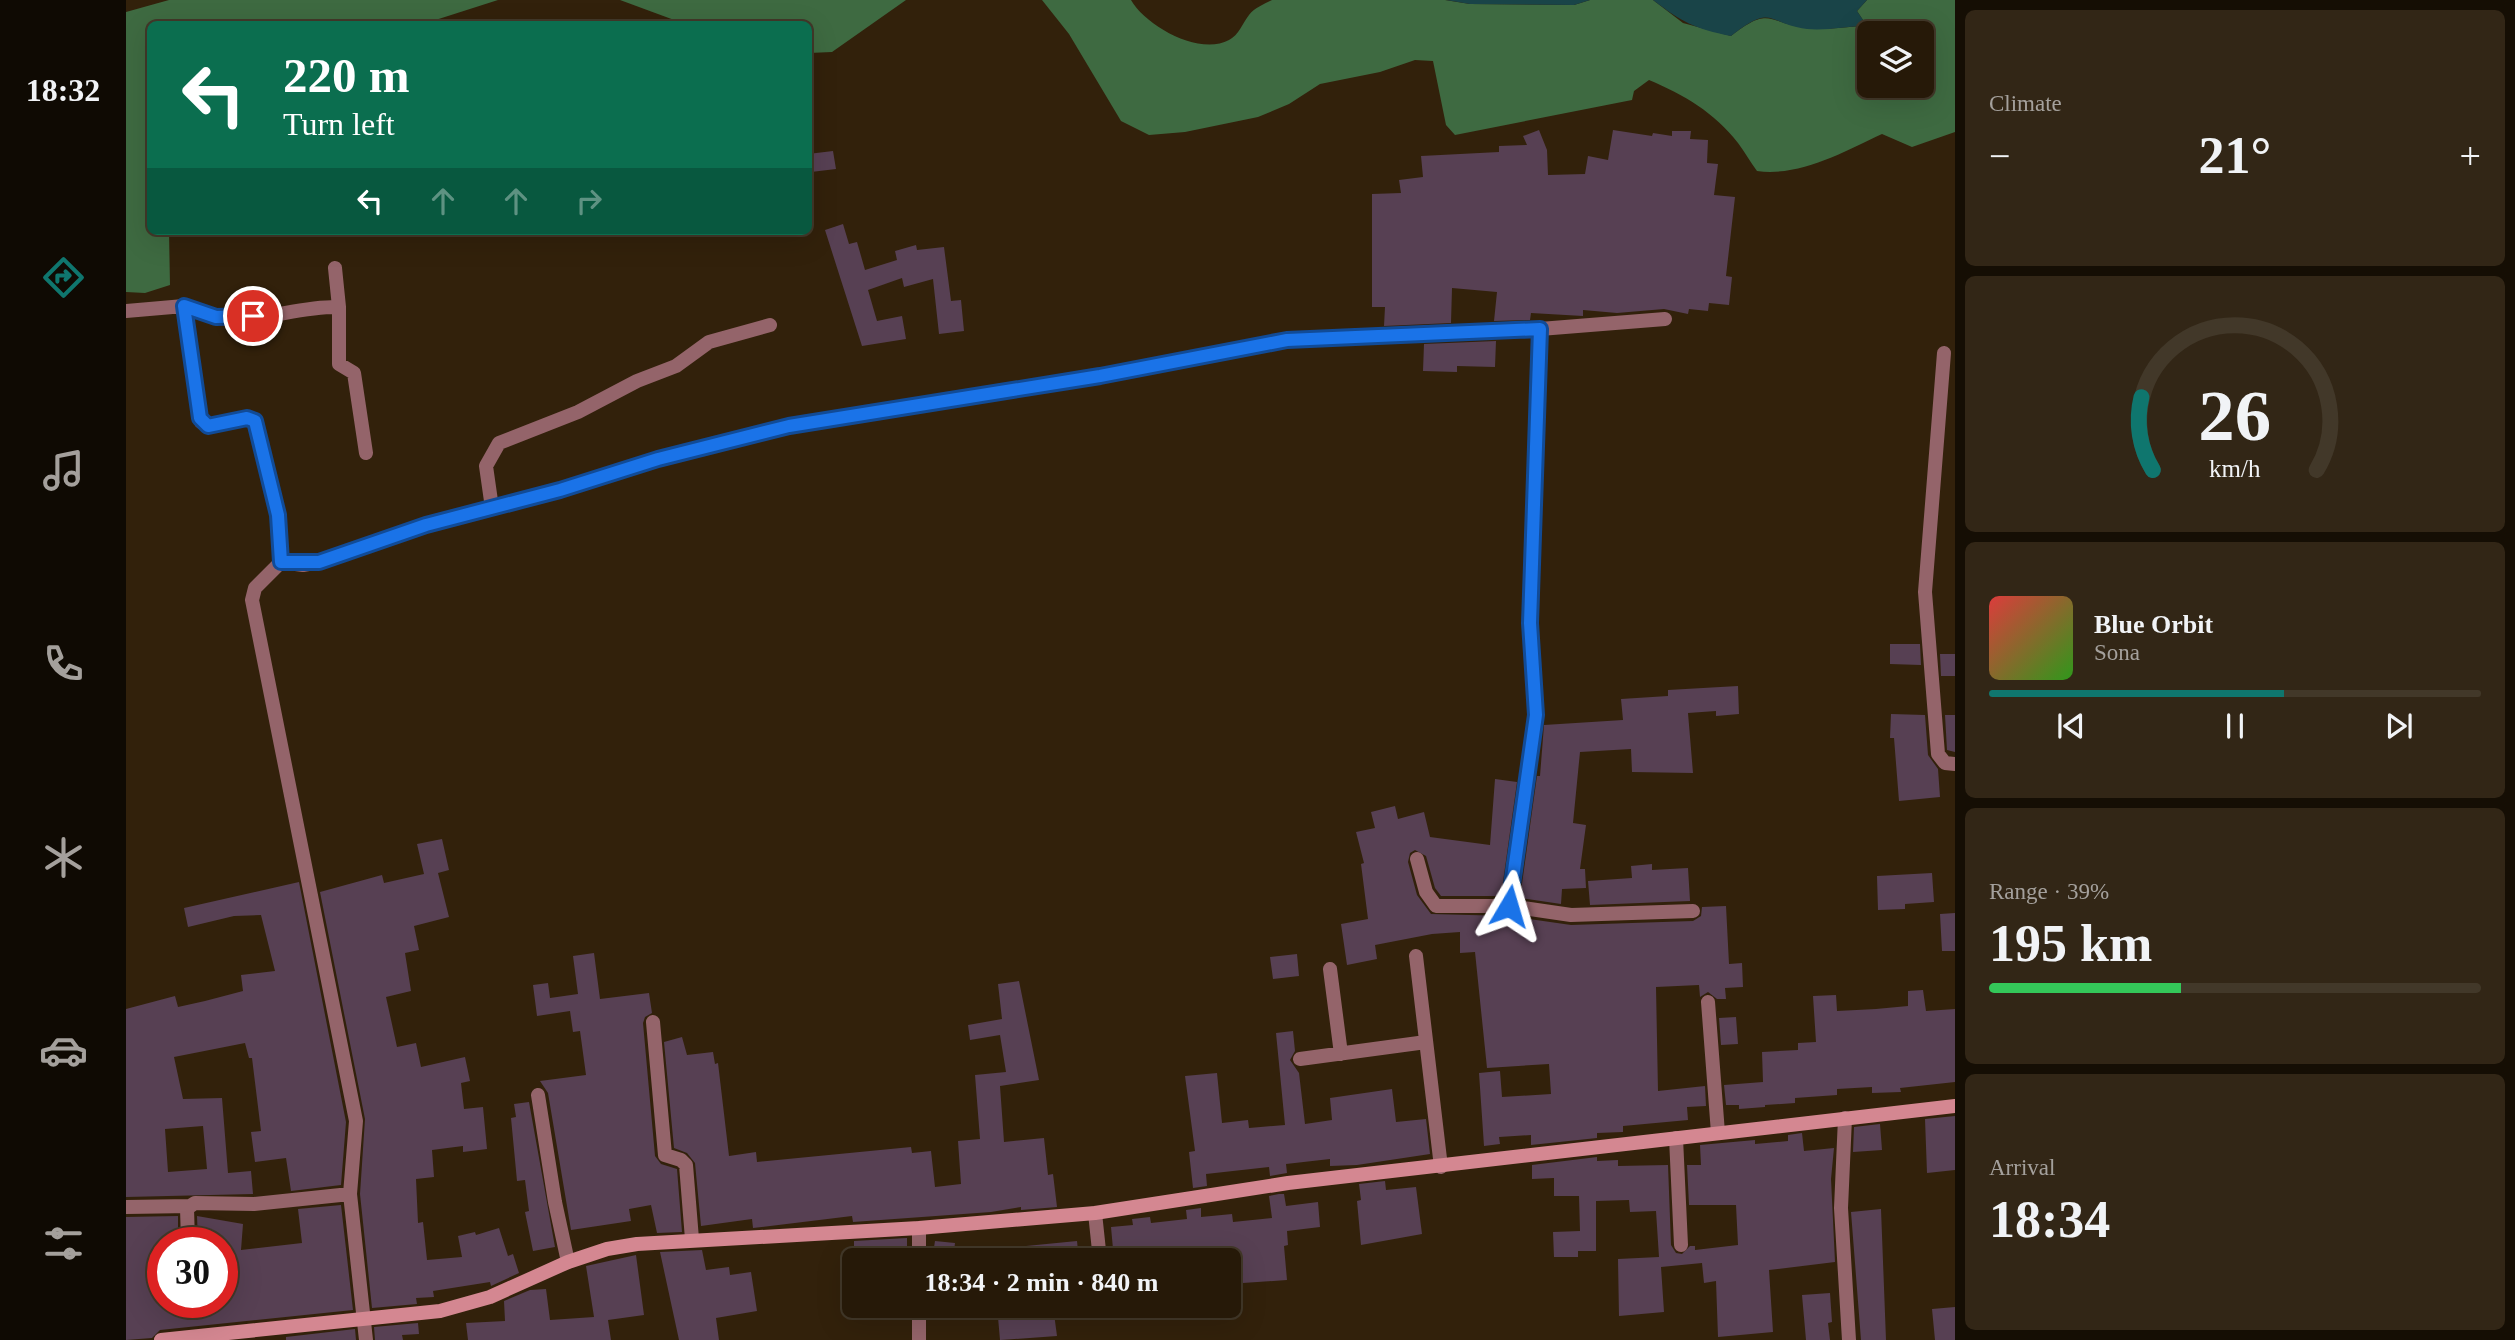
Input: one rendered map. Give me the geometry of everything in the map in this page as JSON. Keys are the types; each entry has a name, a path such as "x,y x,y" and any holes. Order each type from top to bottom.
{"street":[{"path":"335,268 339,307 339,364 354,373 366,453"},
{"path":"126,311 184,306 216,317 232,319 316,306 339,307"},
{"path":"184,306 201,422 208,426 247,418 255,421 278,515 281,562"},
{"path":"366,1340 350,1194 356,1121 252,600 255,588 281,562 319,562 426,525 658,459 789,426 1100,376 1287,340 1540,329 1665,319"},
{"path":"492,508 486,466 499,443 578,412 637,381 676,366 709,342 770,325"},
{"path":"1509,906 1536,715 1530,623 1540,329"},
{"path":"1944,353 1926,614 1938,754 1945,763 1955,764"},
{"path":"1417,859 1426,892 1436,906 1509,906 1571,915 1693,911"},
{"path":"1416,956 1441,1167"},
{"path":"1330,969 1341,1054"},
{"path":"1707,1002 1718,1133"},
{"path":"653,1021 665,1155 681,1160 686,1165 692,1239"},
{"path":"1300,1059 1426,1042"},
{"path":"538,1095 568,1262"},
{"path":"160,1340 365,1321 440,1311 489,1297 568,1262 607,1249 692,1239 919,1228 1095,1213 1288,1183 1955,1106"},
{"path":"1845,1118 1841,1208 1849,1340"},
{"path":"1676,1138 1681,1245"},
{"path":"126,1207 254,1204 350,1194"},
{"path":"188,1227 187,1208 191,1206"},
{"path":"1095,1213 1099,1248"},
{"path":"919,1228 919,1248"},
{"path":"919,1318 919,1340"}],"green space":[{"path":"169,0 498,0 432,21 147,21 147,235 169,235 170,285 145,293 126,292 126,12"},
{"path":"620,0 906,0 832,52 812,53 812,21 677,21"},
{"path":"1042,0 1131,0 1148,19 1174,36 1203,44 1217,44 1232,38 1251,13 1272,0 1445,0 1470,4 1574,5 1590,0 1653,0 1683,23 1731,36 1754,21 1768,18 1813,29 1857,27 1857,98 1934,98 1934,21 1864,21 1857,11 1867,0 1955,0 1955,132 1912,147 1882,134 1821,162 1789,170 1757,171 1729,132 1709,113 1649,80 1634,91 1632,100 1455,135 1446,125 1433,61 1415,60 1380,72 1320,84 1289,104 1258,117 1185,132 1149,135 1121,121 1069,34"}],"water":[{"path":"1446,0 1590,0 1574,5 1470,4"},
{"path":"1653,0 1867,0 1857,11 1864,21 1857,21 1857,27 1807,29 1763,18 1755,20 1731,36 1689,24"}],"building":[{"path":"1539,130 1547,150 1548,175 1585,174 1588,156 1608,160 1613,130 1652,136 1653,133 1672,136 1672,131 1691,131 1690,139 1708,140 1707,163 1718,164 1714,195 1735,197 1726,276 1732,277 1729,305 1709,303 1708,311 1689,309 1688,314 1664,309 1617,313 1583,310 1583,316 1531,313 1530,320 1494,321 1497,292 1452,288 1451,323 1384,326 1385,307 1372,307 1372,194 1401,193 1399,180 1423,177 1421,156 1499,152 1499,146 1527,145 1523,136"},
{"path":"833,151 836,169 812,172 812,154"},
{"path":"843,224 849,244 857,242 865,270 897,260 895,251 916,245 917,250 944,247 951,301 961,300 964,331 939,334 933,279 904,287 902,278 868,290 877,321 902,316 906,339 862,346 825,230"},
{"path":"1496,341 1495,367 1457,366 1457,372 1423,371 1424,344"},
{"path":"1890,644 1920,644 1921,665 1890,664"},
{"path":"1940,654 1955,654 1955,676 1941,676"},
{"path":"1738,686 1739,714 1716,716 1716,711 1688,713 1693,773 1632,772 1631,749 1580,752 1573,823 1586,825 1580,869 1585,869 1586,888 1562,889 1561,904 1520,898 1537,776 1540,776 1544,725 1623,720 1621,699 1668,696 1668,690"},
{"path":"1891,714 1925,715 1928,755 1938,769 1940,797 1899,801 1894,738 1890,738"},
{"path":"1945,715 1955,715 1955,752 1947,750"},
{"path":"1495,779 1517,782 1501,896 1441,896 1435,888 1426,856 1415,850 1410,853 1408,862 1417,895 1431,914 1508,916 1571,925 1693,921 1701,916 1702,907 1726,906 1729,964 1742,963 1743,987 1725,988 1726,999 1717,999 1708,992 1700,997 1699,985 1656,987 1658,1091 1705,1086 1706,1106 1687,1107 1688,1120 1623,1126 1623,1132 1597,1133 1597,1138 1531,1145 1531,1135 1499,1137 1500,1144 1484,1146 1479,1073 1500,1071 1502,1097 1551,1094 1549,1064 1487,1068 1475,952 1460,953 1460,932 1432,934 1375,945 1377,959 1347,965 1341,924 1368,919 1361,864 1364,863 1356,832 1375,828 1371,812 1395,806 1398,819 1424,812 1430,837 1490,845"},
{"path":"442,839 449,870 438,873 449,917 414,926 419,950 405,953 411,991 386,997 397,1047 416,1043 421,1067 465,1057 470,1081 461,1083 464,1109 483,1107 487,1149 463,1152 463,1146 432,1150 434,1177 416,1179 418,1223 423,1222 427,1260 462,1257 458,1236 475,1232 476,1235 499,1228 508,1256 513,1254 519,1273 491,1286 490,1282 433,1291 434,1297 416,1298 417,1304 372,1308 360,1194 365,1119 320,892 382,875 384,883 424,874 417,844"},
{"path":"1652,864 1652,870 1688,868 1690,901 1590,905 1588,881 1632,878 1631,866"},
{"path":"1932,873 1934,902 1905,904 1905,909 1878,910 1877,876"},
{"path":"299,882 346,1122 341,1185 291,1191 286,1158 255,1162 251,1132 261,1131 252,1058 249,1058 245,1043 174,1057 183,1099 222,1098 228,1173 251,1171 253,1194 126,1197 126,1009 175,996 178,1007 205,1001 243,991 241,975 275,971 261,915 234,916 188,927 184,908","holes":["203,1126 207,1169 168,1172 165,1129"]},
{"path":"1955,913 1955,951 1942,951 1940,914"},
{"path":"594,953 600,999 649,993 652,1013 645,1017 643,1023 655,1156 661,1164 677,1169 682,1232 657,1233 651,1205 629,1209 631,1221 571,1230 548,1093 540,1081 586,1075 580,1031 573,1032 570,1011 537,1016 533,985 548,983 550,998 578,994 573,956"},
{"path":"1297,954 1299,976 1273,979 1270,957"},
{"path":"1019,981 1039,1080 1000,1086 1004,1142 1044,1138 1048,1175 1053,1174 1057,1207 1021,1210 1021,1207 991,1212 853,1222 852,1216 753,1228 752,1219 701,1226 695,1163 687,1153 674,1148 664,1042 682,1037 687,1055 713,1052 715,1064 718,1063 729,1156 756,1152 757,1162 911,1147 912,1153 931,1151 935,1187 961,1184 958,1141 980,1139 975,1075 1006,1072 1000,1035 970,1040 968,1025 1002,1019 998,984"},
{"path":"1923,990 1926,1011 1955,1009 1955,1082 1900,1088 1901,1092 1872,1093 1872,1087 1837,1089 1837,1095 1795,1098 1795,1103 1765,1107 1739,1109 1739,1105 1726,1105 1724,1085 1763,1082 1762,1052 1798,1050 1798,1043 1816,1042 1813,996 1836,995 1837,1011 1876,1009 1908,1006 1908,991"},
{"path":"1736,1017 1738,1044 1721,1045 1719,1018"},
{"path":"1293,1031 1295,1051 1290,1060 1299,1073 1305,1124 1332,1120 1330,1098 1392,1089 1396,1122 1426,1119 1430,1154 1357,1165 1330,1166 1330,1159 1286,1164 1287,1173 1270,1176 1269,1167 1206,1174 1207,1186 1193,1188 1189,1152 1195,1151 1185,1076 1217,1073 1222,1123 1248,1120 1249,1128 1285,1125 1276,1033"},
{"path":"529,1102 555,1247 533,1251 525,1212 529,1211 525,1180 517,1181 511,1118 516,1117 514,1104"},
{"path":"1955,1116 1955,1170 1927,1173 1925,1119"},
{"path":"1880,1124 1882,1150 1853,1152 1854,1127"},
{"path":"1802,1133 1804,1151 1834,1148 1831,1179 1835,1262 1769,1270 1773,1332 1718,1337 1716,1281 1704,1283 1702,1263 1661,1267 1664,1312 1619,1316 1618,1259 1659,1257 1656,1211 1630,1212 1629,1200 1596,1201 1596,1251 1578,1251 1578,1257 1554,1257 1553,1232 1580,1231 1579,1196 1554,1196 1554,1178 1532,1179 1532,1165 1597,1157 1597,1161 1618,1160 1618,1166 1668,1165 1671,1245 1676,1253 1682,1254 1690,1246 1695,1246 1695,1250 1738,1245 1736,1205 1689,1205 1687,1165 1701,1165 1700,1145 1755,1140 1755,1144 1788,1141 1788,1135"},
{"path":"1385,1181 1386,1190 1416,1187 1422,1234 1361,1245 1357,1201 1361,1200 1359,1184"},
{"path":"1284,1194 1286,1206 1318,1202 1320,1227 1287,1231 1288,1245 1284,1246 1287,1280 1241,1283 1241,1248 1113,1248 1111,1227 1133,1225 1132,1219 1150,1217 1151,1223 1187,1219 1186,1210 1201,1208 1201,1217 1232,1214 1233,1222 1272,1218 1269,1196"},
{"path":"341,1205 353,1310 160,1330 152,1338 126,1340 126,1217 178,1216 178,1227 147,1227 147,1318 238,1318 238,1227 197,1227 197,1216 243,1224 241,1250 302,1243 298,1209"},
{"path":"1881,1209 1886,1340 1861,1340 1851,1212"},
{"path":"907,1238 907,1248 854,1248 854,1241"},
{"path":"935,1241 955,1243 954,1248 934,1248"},
{"path":"1077,1241 1078,1248 1026,1248"},
{"path":"702,1250 706,1270 729,1267 730,1275 751,1272 757,1311 716,1318 719,1340 679,1340 660,1252"},
{"path":"636,1255 644,1315 608,1320 611,1340 468,1340 466,1323 505,1321 504,1301 530,1290 546,1289 550,1320 594,1317 586,1266"},
{"path":"1830,1293 1830,1340 1806,1340 1802,1295"},
{"path":"1955,1307 1955,1340 1935,1340 1932,1309"},
{"path":"998,1318 1055,1318 1057,1336 1000,1340"},
{"path":"418,1323 419,1334 402,1335 403,1340 375,1340 374,1327"},
{"path":"355,1329 356,1340 286,1340 286,1337"}],"route":[{"path":"253,316 232,319 216,317 184,306 200,418 203,424 208,426 247,418 255,421 278,515 281,562 303,565 426,525 560,490 658,459 789,426 1100,376 1287,340 1540,329 1530,623 1536,715 1509,906"}]}
